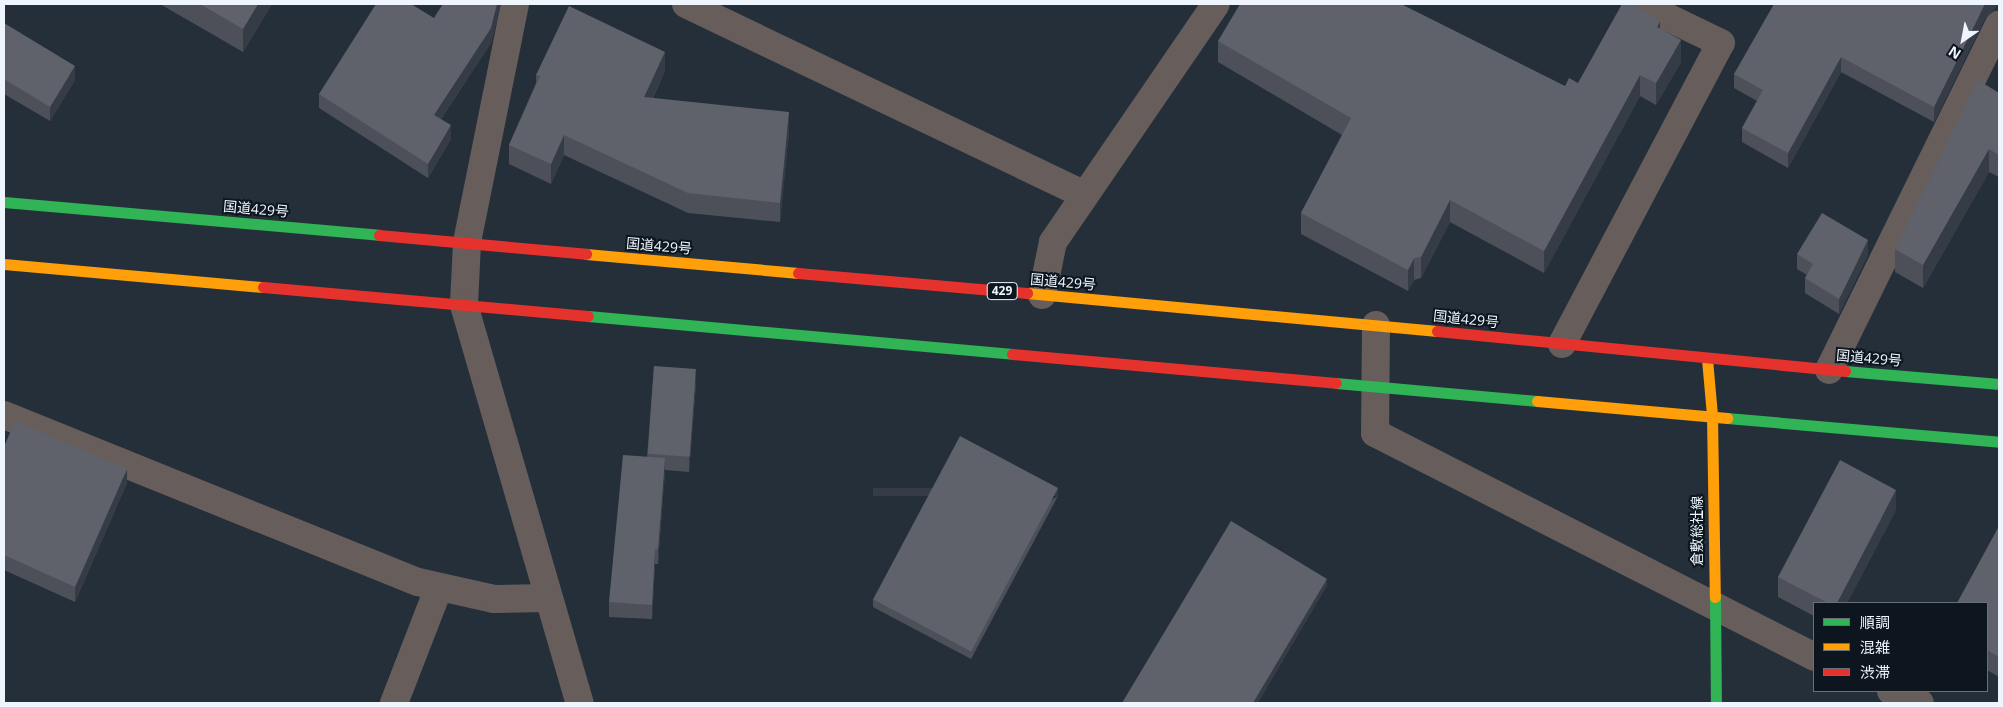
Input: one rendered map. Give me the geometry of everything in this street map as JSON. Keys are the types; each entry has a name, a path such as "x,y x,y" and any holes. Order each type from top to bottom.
{"main road":[{"name":"国道429号","path":"4,202 1376,325 1707,359 1999,384"},
{"path":"4,264 1999,442"},
{"name":"倉敷総社線","path":"1707,359 1712,415 1712,606 1716,703"}],"street":[{"path":"515,4 467,243 464,305 580,703"},
{"path":"686,4 1086,195"},
{"path":"1042,295 1053,242 1216,4"},
{"path":"1562,344 1721,43 1645,5"},
{"path":"1830,370 1999,25"},
{"path":"1376,325 1375,433 1813,657"},
{"path":"4,415 418,582 494,599 548,598"},
{"path":"394,703 439,587"},
{"path":"1893,692 1920,703"}],"building":[{"path":"200,4 258,4 243,29"},
{"path":"376,4 411,4 434,18 443,4 497,4 491,28 434,115 451,125 428,164 319,94"},
{"path":"1240,4 1401,4 1565,86 1569,78 1578,83 1622,4 1632,4 1660,21 1657,27 1681,40 1656,83 1640,75 1544,251 1450,200 1421,257 1414,258 1408,270 1301,213 1351,118 1218,41"},
{"path":"1774,4 1985,4 1934,107 1841,57 1788,153 1742,128 1763,90 1734,74"},
{"path":"569,6 665,52 644,97 789,112 780,203 688,193 564,135 551,164 509,145 540,76 536,75"},
{"path":"4,23 75,66 50,107 4,79"},
{"path":"1978,80 1999,93 1999,155 1989,149 1923,265 1895,249"},
{"path":"1822,213 1868,240 1839,299 1805,278 1813,264 1797,254"},
{"path":"654,366 696,369 690,457 648,454"},
{"path":"15,421 127,469 75,587 4,555 4,447"},
{"path":"960,436 1058,488 971,651 873,599"},
{"path":"623,455 665,458 658,549 655,549 652,605 609,602"},
{"path":"1840,460 1896,490 1838,602 1826,602 1778,577"},
{"path":"1231,521 1327,579 1253,703 1122,703"},
{"path":"1999,526 1999,657 1988,651 1988,602 1958,602"}],"traffic: fast":[{"path":"4,202 379,235"},
{"path":"588,316 1012,354"},
{"path":"1845,371 1999,384"},
{"path":"1336,383 1537,401"},
{"path":"1727,418 1999,442"},
{"path":"1715,597 1716,703"}],"traffic: slow":[{"path":"586,254 798,273"},
{"path":"4,264 263,287"},
{"path":"1027,293 1437,331"},
{"path":"1707,359 1712,415 1715,597"},
{"path":"1537,401 1727,418"}],"traffic: jam":[{"path":"379,235 586,254"},
{"path":"798,273 1027,293"},
{"path":"263,287 588,316"},
{"path":"1437,331 1845,371"},
{"path":"1012,354 1336,383"}]}
